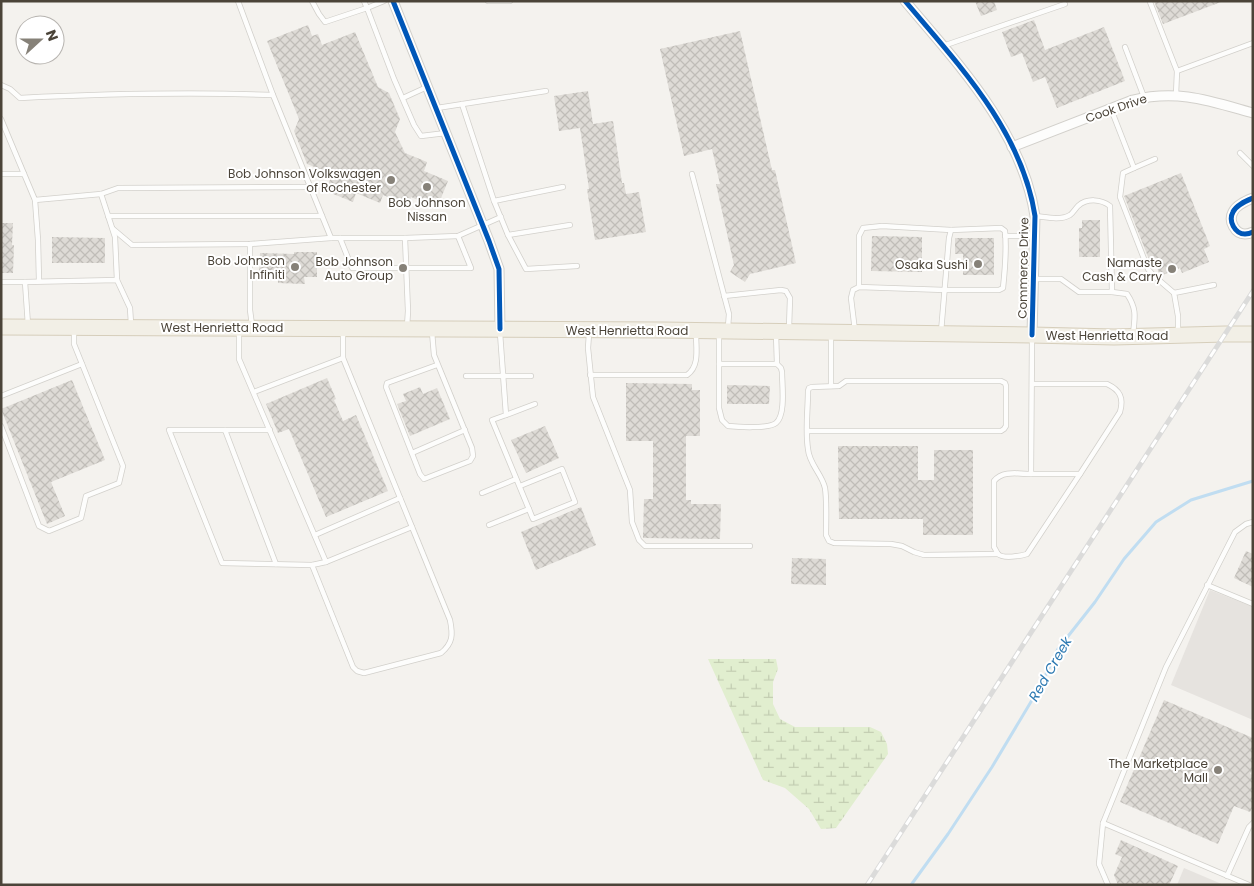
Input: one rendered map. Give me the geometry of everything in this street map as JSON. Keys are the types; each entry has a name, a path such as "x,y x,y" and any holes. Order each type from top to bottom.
{"main road":[{"name":"West Henrietta Road","path":"1,327 407,328 1133,336 1253,334"}],"street":[{"path":"393,1 499,269 500,329"},
{"name":"Commerce Drive","path":"905,1 964,71 988,104 1012,147 1025,176 1035,216 1032,335"},
{"name":"Cook Drive","path":"1012,147 1144,97 1176,95 1199,98 1253,113"},
{"path":"1253,198 1238,206 1233,211 1231,218 1233,226 1238,232 1246,234 1253,232"}],"lane":[{"path":"238,1 273,95 331,238"},
{"path":"312,1 325,22 384,1"},
{"path":"364,1 414,125 421,136 446,134"},
{"path":"488,1 510,1"},
{"path":"1150,2 1177,71 1176,95"},
{"path":"943,46 1065,4"},
{"path":"1177,71 1253,42"},
{"path":"1125,47 1144,97"},
{"path":"1,85 20,98 143,94 273,95"},
{"path":"403,98 427,87"},
{"path":"435,108 546,91"},
{"path":"462,104 494,201 508,235 526,269 577,266"},
{"path":"1111,109 1134,168"},
{"path":"1,119 35,200 39,281"},
{"path":"1240,153 1253,166"},
{"path":"1155,159 1122,173 1120,197 1148,269 1174,293 1178,316 1178,335"},
{"path":"1,174 24,174"},
{"path":"692,174 729,314 724,331 719,364 719,408 722,420 728,426 739,427 770,426 775,424 780,416 782,403 781,368 777,364 719,364"},
{"path":"35,200 101,194 118,188 310,187"},
{"path":"494,201 563,187"},
{"path":"101,194 115,237 117,280 130,308 131,327"},
{"path":"1035,216 1057,219 1070,215 1078,205 1086,201 1096,200 1110,206 1112,292"},
{"path":"108,216 322,216"},
{"path":"112,229 132,245 250,244 331,238 458,236 501,217"},
{"path":"508,235 570,224"},
{"path":"855,332 851,298 853,290 859,287 944,290 999,290 1003,288 1006,256 1005,232 1001,228 951,230 882,226 863,228 859,236 859,287"},
{"path":"941,334 948,238 951,230"},
{"path":"340,238 352,268 471,268 458,236"},
{"path":"1005,236 1034,236"},
{"path":"406,238 407,328"},
{"path":"250,244 250,310 238,345 239,359 326,562"},
{"path":"1033,279 1061,279 1079,292 1127,294 1133,303 1135,316 1133,336"},
{"path":"1,282 117,280"},
{"path":"25,282 28,327"},
{"path":"1174,293 1214,285"},
{"path":"724,296 786,291 790,298 777,364"},
{"path":"1,426 39,526 48,531 81,518 86,496 119,483 123,466 74,344 74,327"},
{"path":"312,565 353,666 357,671 364,673 441,653 447,648 452,638 450,620 343,358 343,328"},
{"path":"432,329 434,355 437,365 472,448 473,456 470,461 424,479 420,474 386,387 387,383 437,365"},
{"path":"500,329 506,415"},
{"path":"590,330 588,348 593,397 630,490 632,522 638,540 645,546 750,546"},
{"path":"590,375 687,375 693,371 696,363 697,331"},
{"path":"831,332 831,386"},
{"path":"1031,474 1032,335"},
{"path":"254,392 343,358"},
{"path":"1,396 82,364"},
{"path":"466,376 531,376"},
{"path":"808,430 1004,430 1006,426 1006,386 1001,381 846,381 838,386 809,388 808,391 808,430 808,451 812,464 820,475 825,489 826,535 829,541 834,543 891,544 902,546 924,555 998,554 1003,556 1022,556 1027,554 1080,474 1120,412 1122,405 1116,388 1107,384 1032,384"},
{"path":"520,486 562,469 575,502 533,519 516,479 492,420 535,404"},
{"path":"270,430 169,430 222,563 312,565 326,562 412,526"},
{"path":"225,430 276,564"},
{"path":"412,453 464,430"},
{"path":"998,554 994,546 994,481 998,477 1003,474 1080,474"},
{"path":"482,492 516,479"},
{"path":"315,535 400,498"},
{"path":"489,525 529,509"},
{"path":"1108,885 1099,864 1103,823 1166,667 1234,532 1253,522"},
{"path":"1207,585 1253,604"},
{"path":"1103,823 1249,885"},
{"path":"1227,876 1249,827 1253,823"}],"green space":[{"path":"708,659 776,659 778,669 773,682 773,704 780,719 795,727 870,727 881,732 887,744 888,754 836,828 821,829 809,809 785,788 763,780"}],"shaded area":[{"path":"1210,590 1253,607 1253,720 1171,685"},
{"path":"1184,868 1224,885 1177,885"}],"building":[{"path":"975,1 994,1 997,10 981,16"},
{"path":"1154,1 1221,1 1221,2 1163,24"},
{"path":"1034,20 1045,50 1104,27 1125,81 1057,108 1045,77 1033,82 1022,53 1011,57 1002,32"},
{"path":"308,25 312,36 318,34 322,45 355,32 378,87 389,93 400,119 395,132 405,153 427,162 424,171 448,181 437,208 411,197 408,205 383,195 380,203 356,193 353,202 326,191 332,174 307,164 294,131 299,119 267,41"},
{"path":"740,31 772,170 775,170 796,263 750,274 745,282 730,272 734,265 716,184 720,184 712,149 684,156 660,49"},
{"path":"588,91 593,124 613,121 622,183 624,183 626,194 639,192 646,232 595,240 580,128 559,131 554,96"},
{"path":"1181,173 1210,246 1204,249 1209,262 1182,273 1180,268 1160,276 1157,267 1153,269 1152,267 1124,196"},
{"path":"1082,220 1100,220 1100,257 1079,257 1079,228 1082,228"},
{"path":"1,223 13,223 13,273 1,273"},
{"path":"872,236 922,237 922,272 871,271"},
{"path":"52,237 105,238 105,263 52,263"},
{"name":"Osaka Sushi","path":"955,238 994,238 994,275 963,275 963,254 955,254"},
{"path":"294,252 317,252 317,277 304,277 305,284 278,283 278,275 259,275 260,253 294,254"},
{"path":"327,378 343,421 356,415 388,491 326,517 289,429 278,433 266,404"},
{"path":"72,380 105,460 51,482 65,516 47,524 1,409"},
{"path":"626,383 692,384 692,390 700,390 700,436 686,436 686,500 691,500 691,504 721,504 720,539 643,538 644,499 653,499 653,441 626,441"},
{"path":"727,385 770,386 769,404 727,404"},
{"path":"420,387 423,394 437,388 450,419 410,436 397,404 406,401 403,394"},
{"path":"545,426 559,458 526,473 511,440"},
{"path":"838,446 918,446 918,480 934,480 934,450 973,450 973,535 923,535 923,519 839,519"},
{"path":"581,507 596,545 536,570 521,532"},
{"path":"1246,551 1253,554 1253,587 1234,578"},
{"path":"792,558 826,559 826,585 791,584"},
{"path":"1164,700 1253,738 1253,768 1250,774 1253,775 1253,806 1250,812 1234,806 1218,844 1120,802"},
{"path":"1121,840 1178,866 1169,885 1118,885 1114,875 1122,857 1115,854"}],"waterway":[{"name":"Red Creek","path":"911,885 948,834 992,767 1041,685 1058,649 1095,602 1124,559 1156,522 1191,500 1253,481"}],"railway":[{"path":"867,885 1253,291"}],"cycle path":[{"path":"393,1 499,269 500,329"},
{"path":"905,1 985,101 1002,127 1017,156 1028,185 1035,216 1032,335"},
{"path":"1253,198 1236,207 1231,219 1233,226 1238,232 1245,234 1253,232"}],"place":[{"name":"Bob Johnson Volkswagen of Rochester","path":"391,180"},
{"name":"Bob Johnson Nissan","path":"427,187"},
{"name":"Osaka Sushi","path":"978,264"},
{"name":"Bob Johnson Infiniti","path":"295,267"},
{"name":"Bob Johnson Auto Group","path":"403,268"},
{"name":"Namaste Cash & Carry","path":"1172,269"},
{"name":"The Marketplace Mall","path":"1218,770"}]}
